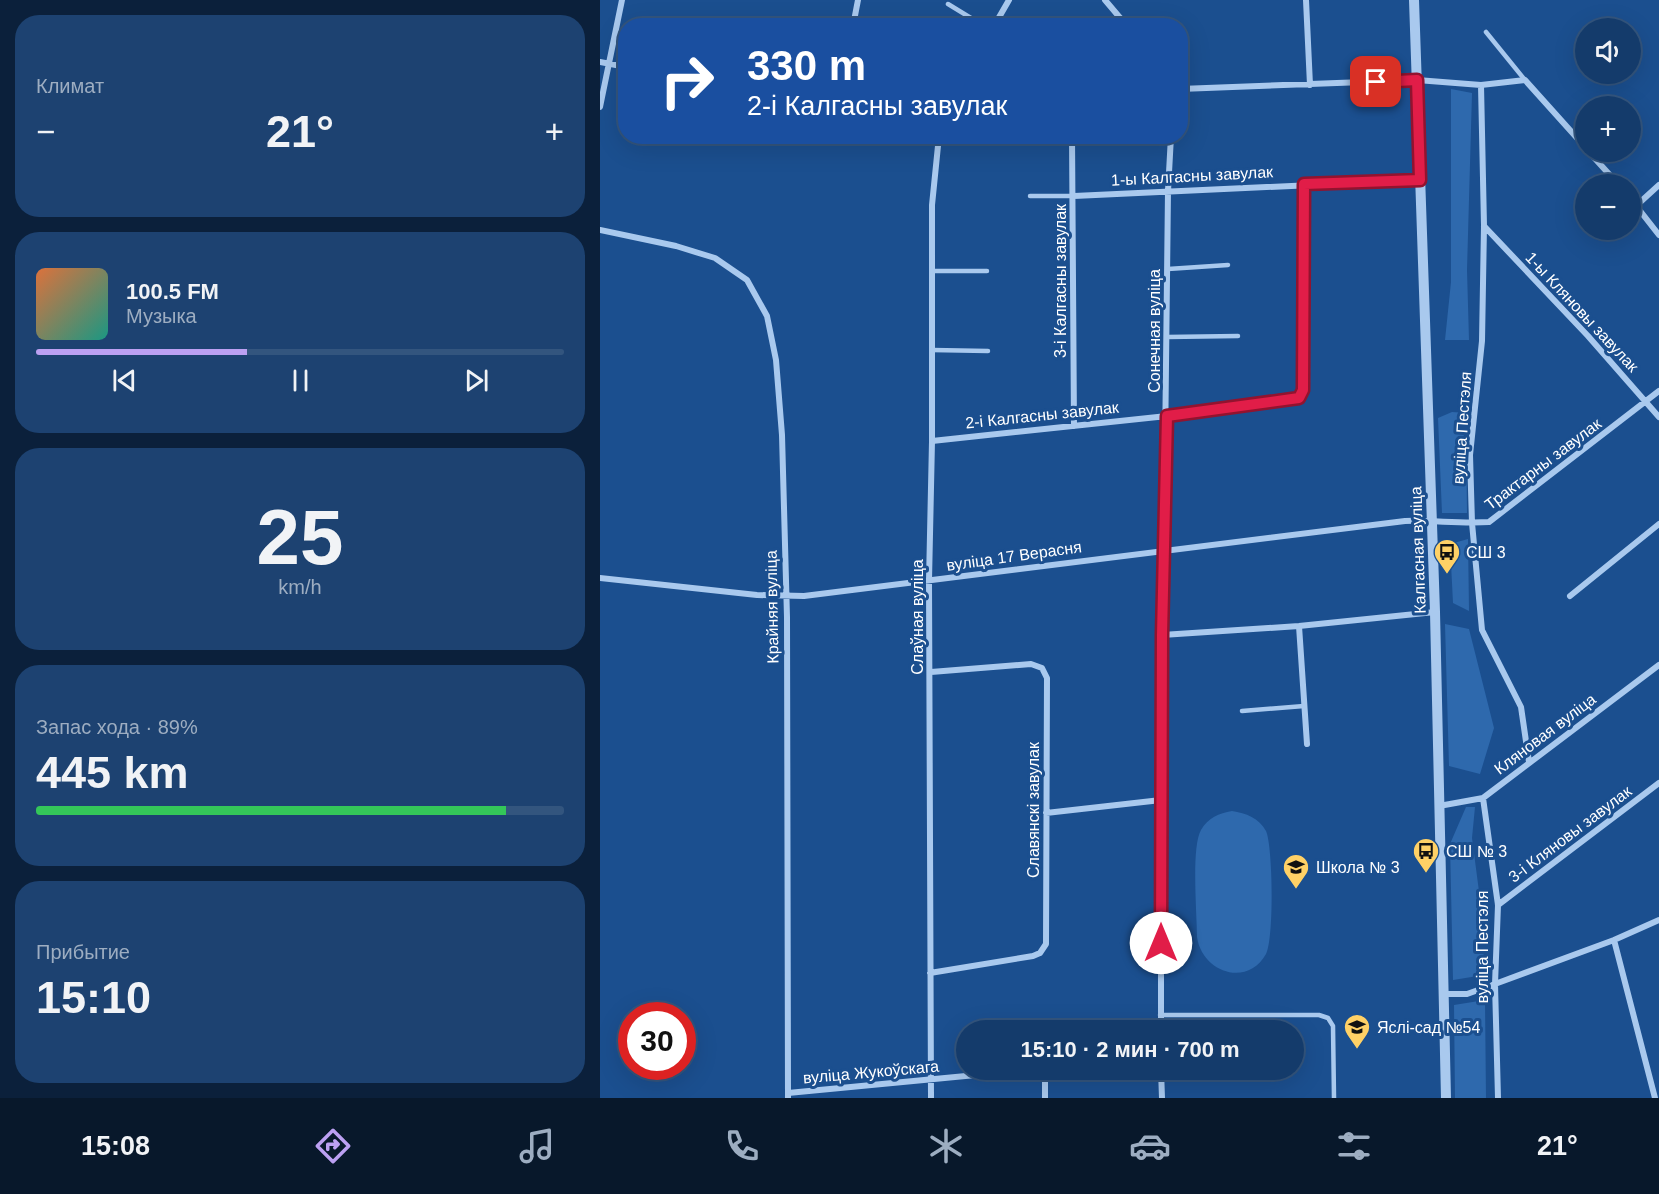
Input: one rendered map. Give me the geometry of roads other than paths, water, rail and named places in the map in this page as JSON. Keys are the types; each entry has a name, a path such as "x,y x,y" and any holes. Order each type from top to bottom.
{"street":[{"path":"618,18 622,0"},
{"path":"855,18 858,0"},
{"path":"999,18 1009,0"},
{"path":"1306,0 1310,85"},
{"name":"Калгасная вуліца","path":"1414,0 1436,612 1446,1098"},
{"path":"1108,1 1121,18"},
{"path":"600,107 618,20"},
{"path":"600,63 618,66"},
{"path":"1188,89 1417,80 1480,85 1526,80 1575,136"},
{"name":"вуліца Пестэля","path":"1480,85 1484,226 1482,341 1470,455 1472,523 1482,630 1521,707 1529,762"},
{"name":"Слаўная вуліца","path":"931,1098 929,581 932,441 932,205 938,144"},
{"name":"3-і Калгасны завулак","path":"1072,144 1074,426"},
{"name":"Сонечная вуліца","path":"1160,1020 1162,635 1171,144"},
{"path":"1598,162 1609,174"},
{"name":"1-ы Калгасны завулак","path":"1074,196 1420,180"},
{"name":"2-і Калгасны завулак","path":"932,441 1167,416 1299,398 1303,390 1304,184"},
{"path":"1641,201 1659,185"},
{"path":"1641,210 1659,235"},
{"name":"1-ы Кляновы завулак","path":"1484,226 1588,336 1659,417"},
{"name":"Крайняя вуліца","path":"600,230 676,246 715,258 747,280 767,316 776,360 782,435 786,596 788,1095"},
{"name":"Трактарны завулак","path":"1431,520 1489,522 1659,391"},
{"name":"вуліца 17 Верасня","path":"600,578 757,595 804,596 1165,550 1406,521 1431,520"},
{"path":"1570,596 1659,524"},
{"path":"1162,635 1299,627 1436,612"},
{"path":"1299,627 1307,744"},
{"name":"Славянскі завулак","path":"930,973 1033,956 1040,953 1046,944 1047,678 1042,668 1031,664 931,672"},
{"name":"Кляновая вуліца","path":"1439,806 1483,798 1659,665"},
{"name":"3-і Кляновы завулак","path":"1498,905 1659,783"},
{"name":"вуліца Пестэля","path":"1483,798 1498,905 1495,984 1498,1098"},
{"path":"1046,813 1161,800"},
{"path":"1444,994 1467,994 1614,940 1659,920"},
{"path":"1614,940 1655,1098"},
{"name":"вуліца Жукоўскага","path":"788,1095 956,1077"},
{"path":"1045,1080 1045,1098"},
{"path":"1161,1080 1162,1098"}],"lane":[{"path":"948,4 971,18"},
{"path":"1486,32 1526,80"},
{"path":"1030,196 1074,196"},
{"path":"1168,269 1228,266"},
{"path":"932,271 987,271"},
{"path":"1167,338 1238,336"},
{"path":"932,350 988,351"},
{"path":"1242,711 1304,706"},
{"path":"1160,1015 1319,1015 1328,1018 1333,1026 1334,1098"}],"place":[{"name":"СШ 3","path":"1447,575"},
{"name":"СШ № 3","path":"1426,874"},
{"name":"Школа № 3","path":"1296,890"},
{"name":"Яслі-сад №54","path":"1357,1050"}]}
